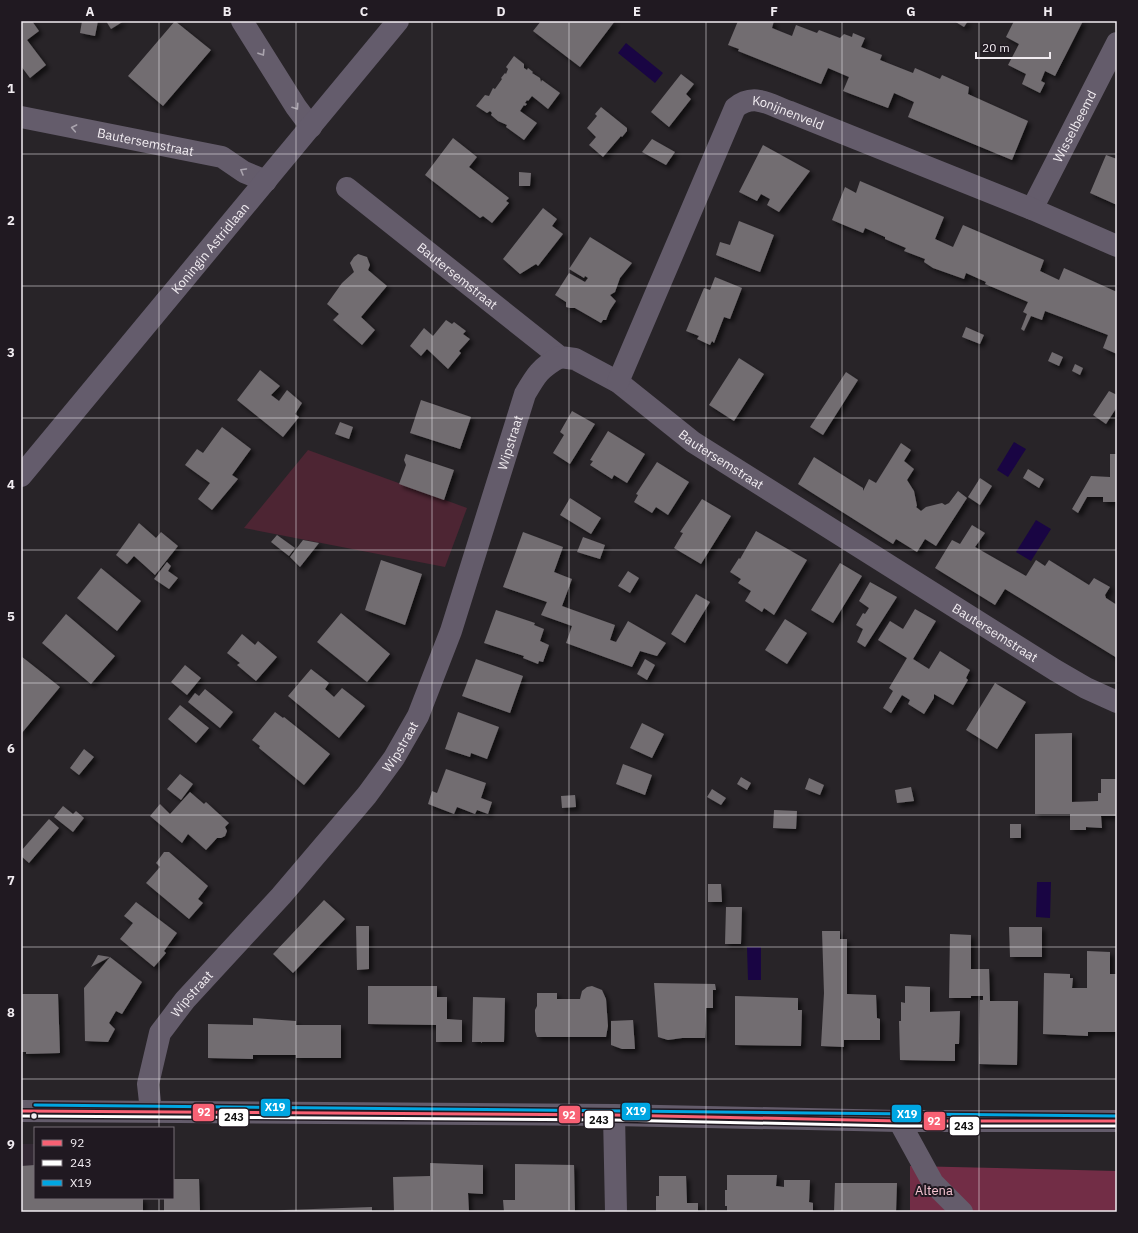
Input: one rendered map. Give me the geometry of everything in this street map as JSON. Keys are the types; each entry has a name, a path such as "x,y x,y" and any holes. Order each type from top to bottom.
{"main road":[{"name":"Koningin Astridlaan","path":"21,476 398,21"}],"street":[{"path":"242,21 296,107 311,127"},
{"name":"Wisselbeemd","path":"1032,209 1117,43"},
{"name":"Konijnenveld","path":"618,382 734,108 743,101 755,99 1032,209 1117,246"},
{"name":"Bautersemstraat","path":"21,117 222,157 244,172 266,181"},
{"name":"Bautersemstraat","path":"347,188 560,358 576,359 618,382 693,442 1055,670 1086,688 1117,702"},
{"name":"Wipstraat","path":"151,1111 148,1084 160,1033 185,1000 281,896 367,795 394,758 418,716 451,631 525,394 534,378 544,365 560,358"},
{"path":"21,1111 614,1115 899,1120 1117,1121"},
{"path":"614,1115 616,1212"},
{"path":"899,1120 933,1183 962,1212"}],"shaded area":[{"path":"626,43 663,73 655,83 618,53"},
{"path":"1014,442 1026,449 1008,477 997,470"},
{"path":"308,450 467,508 445,567 244,528"},
{"path":"1036,520 1051,529 1031,561 1016,552"},
{"path":"1037,882 1051,882 1050,918 1036,917"},
{"path":"747,947 761,947 761,980 748,980"},
{"path":"21,1144 34,1144 34,1199 21,1212"}],"green space":[{"name":"Altena","path":"910,1166 1117,1171 1117,1212 910,1212"}],"building":[{"path":"21,21 32,21 39,31 27,40 46,65 30,78 21,66"},
{"path":"82,21 98,21 95,36 80,33"},
{"path":"106,21 124,21 111,29"},
{"path":"175,21 211,50 163,106 128,76"},
{"path":"541,21 615,21 580,67 533,31"},
{"path":"738,21 774,21 772,28 792,36 796,25 817,33 819,30 840,38 844,34 852,37 853,33 865,38 861,47 882,55 880,60 913,73 915,68 940,79 942,75 969,87 968,94 1028,121 1012,160 908,117 914,102 894,93 888,108 843,91 849,77 828,68 821,84 738,51 739,49 728,45"},
{"path":"954,21 968,21 964,27"},
{"path":"1014,21 1083,21 1055,76 1045,71 1041,81 1045,83 1040,93 1022,84 1026,74 1008,65 1019,44 1006,37"},
{"path":"514,56 524,64 524,68 527,70 528,68 533,72 532,73 540,78 541,82 542,80 560,93 548,109 532,96 528,101 527,100 525,103 527,104 525,106 524,105 520,111 537,123 524,140 506,127 507,125 498,121 491,115 492,113 490,111 487,113 476,106 485,95 489,96 493,88 495,89 502,79 501,78 505,73 506,74 508,69 506,67"},
{"path":"681,74 694,84 686,94 691,99 669,127 651,112"},
{"path":"601,107 627,128 627,131 603,157 589,145 596,137 587,128 597,116 595,114"},
{"path":"453,138 477,157 469,167 509,198 506,201 509,203 492,223 483,216 480,218 425,175"},
{"path":"652,139 675,152 666,165 642,152"},
{"path":"763,145 810,171 779,212 767,205 770,199 761,194 757,201 739,192"},
{"path":"1106,155 1117,159 1117,205 1090,193"},
{"path":"519,172 531,173 530,186 519,186"},
{"path":"860,181 944,217 935,239 953,247 963,225 1044,260 1040,271 1059,280 1064,268 1117,292 1117,354 1103,348 1108,335 1045,311 1042,320 1031,316 1024,331 1021,329 1027,314 1023,312 1028,302 985,284 986,282 966,273 964,279 933,268 924,262 925,259 904,251 906,248 865,228 863,233 832,220 845,187 856,193"},
{"path":"543,208 557,219 552,226 563,234 538,266 536,264 520,274 503,259"},
{"path":"739,221 774,235 760,272 716,255 720,242 730,245"},
{"path":"590,237 632,263 620,278 615,292 610,295 616,301 606,320 603,320 601,323 575,308 566,307 566,302 555,295 569,273 585,282 588,278 585,276 584,278 569,269"},
{"path":"358,254 367,257 370,265 368,270 387,286 361,317 375,330 362,345 333,320 339,314 327,304 342,283 354,272 350,263"},
{"path":"715,277 742,288 730,319 724,317 714,343 712,341 710,345 697,339 699,336 686,331 704,288 710,290"},
{"path":"446,320 452,324 454,322 466,331 463,334 470,339 459,351 461,353 448,369 427,349 421,356 410,346 424,328 433,336"},
{"path":"966,327 984,335 980,344 962,337"},
{"path":"1052,352 1063,357 1059,366 1048,361"},
{"path":"739,358 764,374 734,421 709,405"},
{"path":"1075,364 1083,368 1080,375 1072,371"},
{"path":"260,370 280,386 271,395 279,401 287,390 302,403 295,414 299,417 283,437 237,400"},
{"path":"846,372 858,380 823,435 810,427"},
{"path":"1109,391 1117,395 1117,407 1106,424 1093,415"},
{"path":"421,400 471,417 460,449 410,433"},
{"path":"572,411 595,424 570,464 553,453 564,435 560,432"},
{"path":"340,422 353,427 349,439 335,434"},
{"path":"222,427 251,449 232,475 238,479 212,510 198,499 210,483 185,465 197,449 203,453"},
{"path":"608,431 645,454 627,483 614,475 612,479 590,465 593,461 590,460"},
{"path":"901,443 911,450 904,461 914,469 907,480 914,491 916,507 921,511 926,507 942,503 945,505 949,503 958,491 967,498 936,546 925,539 917,552 896,539 893,544 798,484 814,457 863,488 863,491 869,479 876,483"},
{"path":"406,454 454,470 444,500 399,484 406,465 404,460"},
{"path":"1110,454 1117,454 1117,502 1103,502 1103,497 1087,497 1078,513 1072,509 1091,476 1110,477"},
{"path":"657,462 689,482 668,515 656,507 652,513 634,502 638,495 636,494"},
{"path":"1028,469 1044,479 1039,488 1023,478"},
{"path":"980,478 992,486 980,505 968,497"},
{"path":"570,498 601,518 591,534 560,515"},
{"path":"702,499 731,516 701,564 674,548 683,533 680,532"},
{"path":"139,523 156,538 161,532 178,546 155,575 134,556 127,564 116,555"},
{"path":"972,525 985,533 975,547 1026,576 1036,560 1045,566 1049,560 1089,585 1094,578 1110,587 1105,595 1106,598 1117,605 1117,658 1005,589 995,605 935,568 952,540 960,544"},
{"path":"756,531 807,560 774,615 764,608 762,612 745,601 751,591 738,583 741,579 730,572 739,558 740,559"},
{"path":"523,532 563,547 554,572 572,579 562,606 615,625 610,640 616,642 628,621 666,643 657,656 640,651 632,667 566,643 572,626 541,615 547,602 503,587"},
{"path":"277,535 295,548 289,556 271,542"},
{"path":"583,537 605,545 600,559 577,552"},
{"path":"303,540 319,543 300,567 290,557"},
{"path":"381,560 422,574 405,625 365,610"},
{"path":"167,562 171,566 168,571 178,578 169,589 154,579"},
{"path":"840,563 862,576 833,623 811,610"},
{"path":"101,568 141,601 117,631 77,598"},
{"path":"628,571 639,578 630,593 618,586"},
{"path":"870,582 897,597 865,647 857,642 863,629 856,625 863,613 865,614 869,608 859,601"},
{"path":"696,594 710,602 685,643 671,634"},
{"path":"915,609 936,621 913,659 929,669 940,651 970,670 966,678 968,680 953,705 934,694 934,698 924,714 908,704 910,700 902,695 891,713 883,708 893,691 889,688 907,658 878,640 890,621 903,629"},
{"path":"496,610 535,623 534,625 544,629 540,641 549,645 543,662 539,661 538,664 523,658 524,656 484,643"},
{"path":"341,613 390,654 367,682 317,642"},
{"path":"66,614 115,656 91,684 42,643"},
{"path":"785,619 807,633 787,664 765,650"},
{"path":"242,634 255,645 258,641 277,657 256,681 237,665 240,663 227,653"},
{"path":"21,656 60,687 21,734"},
{"path":"476,659 523,676 510,713 462,696"},
{"path":"645,659 655,665 647,680 637,674"},
{"path":"185,665 201,678 187,695 171,682"},
{"path":"311,669 329,683 325,689 334,697 342,688 365,706 339,738 288,696"},
{"path":"995,683 1026,702 997,749 966,730"},
{"path":"205,689 233,712 220,728 188,702 195,693 199,696"},
{"path":"180,705 209,728 196,743 168,719"},
{"path":"275,712 283,718 284,717 330,754 304,785 259,748 260,746 252,740"},
{"path":"458,712 499,727 487,759 471,753 470,757 445,749"},
{"path":"642,723 664,734 652,758 630,748"},
{"path":"1072,733 1072,802 1098,801 1098,793 1101,793 1101,779 1117,779 1117,816 1101,816 1102,828 1086,827 1086,830 1070,830 1070,814 1035,814 1035,734"},
{"path":"84,749 94,757 79,775 70,768"},
{"path":"623,764 652,775 645,795 616,784"},
{"path":"446,769 486,783 481,798 492,802 488,814 477,810 475,814 457,807 454,814 428,804 432,791 437,793"},
{"path":"180,774 193,784 181,800 167,789"},
{"path":"741,777 751,783 747,790 737,784"},
{"path":"809,778 824,785 820,795 805,789"},
{"path":"911,787 914,801 897,803 895,790"},
{"path":"712,789 726,798 721,805 707,797"},
{"path":"190,792 204,804 206,802 229,823 225,827 227,831 225,836 217,838 206,850 188,834 182,843 150,816 160,804 170,814"},
{"path":"575,795 576,807 562,808 561,796"},
{"path":"63,806 73,814 76,811 84,818 73,832 54,817"},
{"path":"774,810 797,811 796,829 773,828"},
{"path":"49,819 59,828 29,863 21,856 21,851"},
{"path":"1010,824 1021,824 1021,838 1010,838"},
{"path":"164,852 169,852 208,886 198,899 203,903 189,919 146,883 160,867 156,863"},
{"path":"708,884 721,884 722,902 708,902"},
{"path":"324,900 345,919 293,973 273,954"},
{"path":"136,902 177,933 164,951 166,953 154,967 120,939 133,923 124,916"},
{"path":"726,907 742,907 741,944 725,944"},
{"path":"356,926 369,926 369,969 357,970"},
{"path":"1009,927 1042,927 1042,957 1010,957"},
{"path":"822,931 840,931 840,939 847,939 847,994 876,995 877,1018 880,1019 880,1040 844,1040 844,1047 821,1046 824,993"},
{"path":"950,934 971,935 971,969 989,969 990,1001 1018,1001 1017,1065 979,1064 980,1000 983,1000 983,996 971,996 971,998 949,998"},
{"path":"1087,951 1110,952 1110,974 1117,974 1117,1032 1088,1032 1088,1036 1043,1034 1044,973 1070,974 1070,978 1073,978 1072,988 1087,988"},
{"path":"98,955 110,957 91,967"},
{"path":"110,957 142,982 122,1014 116,1011 109,1023 115,1029 108,1042 85,1041 84,988"},
{"path":"654,983 715,984 716,990 713,990 713,1008 706,1008 705,1038 682,1038 668,1040 658,1037"},
{"path":"368,986 437,986 437,997 447,997 447,1019 462,1020 462,1042 436,1042 436,1025 368,1024"},
{"path":"592,986 602,990 606,999 608,1026 606,1037 537,1037 535,1031 535,1010 537,1006 537,993 557,993 557,999 580,999 582,991 587,987"},
{"path":"905,986 930,987 930,1012 960,1011 959,1044 955,1044 955,1061 900,1060 899,1021 901,1021 901,1002 905,1003"},
{"path":"21,994 58,994 60,1053 26,1054 26,1052 21,1052"},
{"path":"735,996 798,998 798,1010 802,1010 801,1046 735,1045"},
{"path":"473,997 505,998 504,1042 472,1042"},
{"path":"253,1018 296,1021 296,1025 341,1025 341,1058 296,1058 296,1055 253,1055 253,1059 208,1058 208,1024 253,1025"},
{"path":"633,1020 635,1049 622,1049 611,1045 611,1021"},
{"path":"430,1163 483,1165 483,1194 468,1193 469,1212 394,1212 393,1177 430,1176"},
{"path":"515,1164 574,1165 575,1212 504,1212 503,1200 515,1200"},
{"path":"34,1165 34,1199 143,1199 143,1212 21,1212 21,1166"},
{"path":"727,1175 777,1175 776,1186 784,1187 784,1180 810,1180 809,1202 813,1203 813,1212 727,1212 727,1206 725,1206 725,1190 727,1190"},
{"path":"659,1176 686,1176 687,1203 698,1203 698,1212 656,1211 656,1196 659,1196"},
{"path":"174,1179 199,1179 200,1212 164,1212 164,1199 174,1199"},
{"path":"835,1183 897,1183 896,1212 834,1212"},
{"path":"372,1207 372,1212 269,1212 285,1210"}],"transit line":[{"name":"X19","path":"35,1105 1117,1116"},
{"name":"92","path":"21,1111 614,1115 899,1121 1117,1121"},
{"name":"243","path":"21,1116 614,1120 899,1126 1117,1126"}]}
